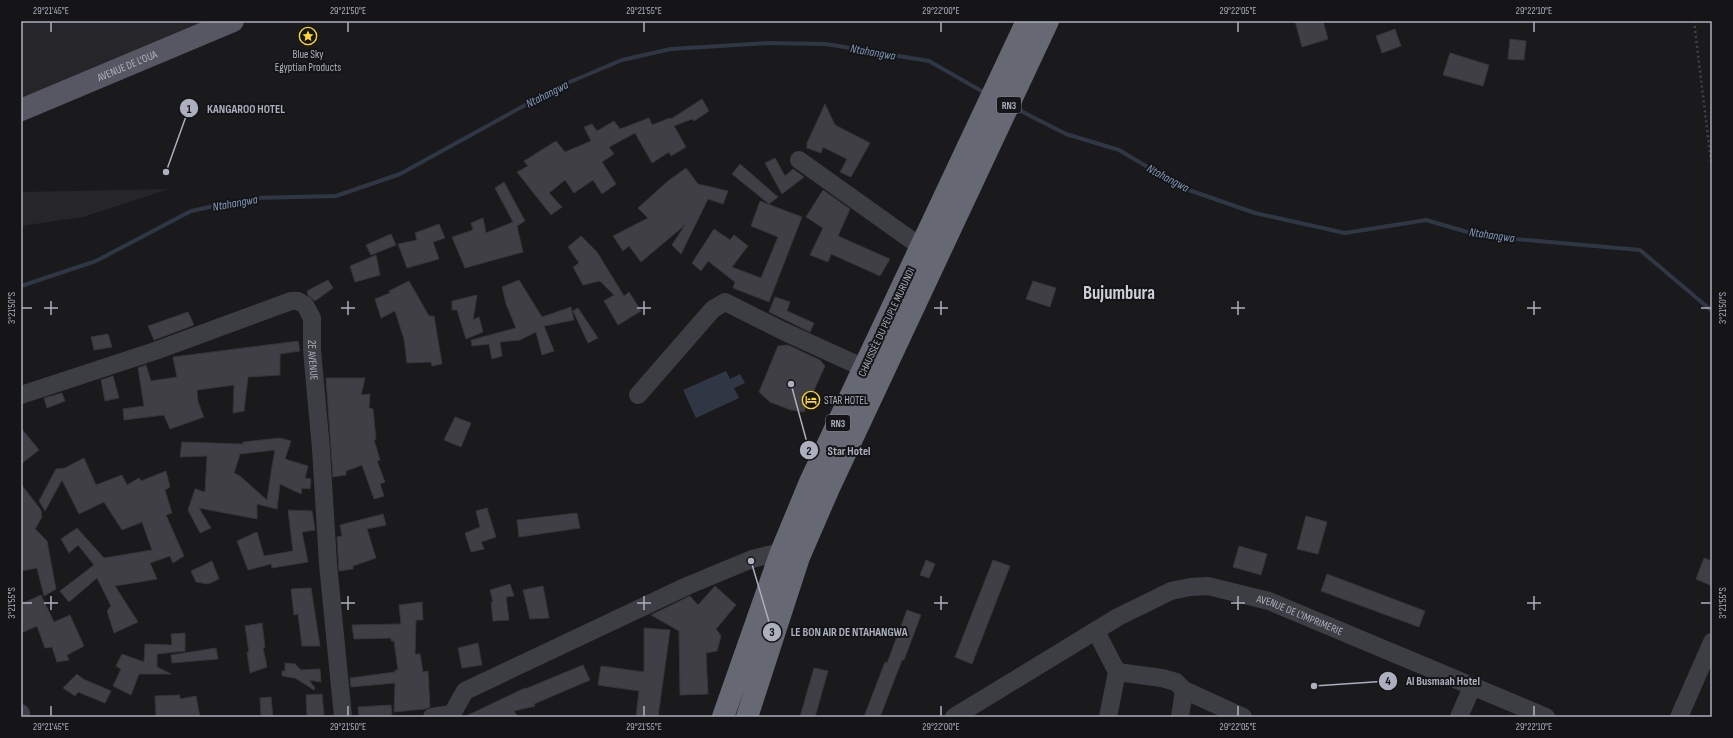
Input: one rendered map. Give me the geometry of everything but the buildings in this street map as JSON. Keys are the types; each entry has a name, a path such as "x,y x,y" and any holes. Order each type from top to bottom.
{"highway":[{"name":"CHAUSSÉE DU PEUPLE MURUNDI","path":"1018,63 1027,21"},
{"name":"CHAUSSÉE DU PEUPLE MURUNDI","path":"724,717 790,554 829,488 1018,63 1048,21"},
{"name":"CHAUSSÉE DU PEUPLE MURUNDI","path":"747,717 810,482 921,247 982,141"}],"main road":[{"name":"AVENUE DE L'OUA","path":"21,110 233,21"}],"street":[{"path":"799,160 921,247"},
{"name":"2E AVENUE","path":"21,395 155,351 291,301 298,301 306,305 312,318 312,350 321,449 328,564 343,717"},
{"path":"638,395 683,341 713,309 725,302 783,331 864,368"},
{"path":"432,717 452,716 465,691 687,586 752,559 790,554"},
{"name":"AVENUE DE L'IMPRIMERIE","path":"954,717 1096,631 1118,616 1171,591 1190,587 1208,586 1269,601 1546,717"},
{"path":"1096,631 1117,672 1108,717"},
{"path":"1679,717 1712,642"},
{"path":"1117,672 1162,678 1176,682 1184,690 1243,717"},
{"path":"1459,717 1472,687"},
{"path":"1180,717 1184,690"}],"path":[{"path":"1694,21 1712,170"}],"shaded area":[{"path":"21,21 233,21 21,110"},
{"path":"169,189 83,217 21,226 21,192"}],"water":[{"path":"726,371 730,379 740,374 745,383 734,388 739,398 696,418 683,390"}],"waterway":[{"name":"Ntahangwa","path":"21,286 96,261 191,211 252,198 336,196 400,174 558,87 622,60 671,49 767,43 826,44 929,61 985,93"},
{"name":"Ntahangwa","path":"1015,108 1066,134 1119,150 1183,188 1255,213 1345,233 1426,220 1481,236 1640,250 1712,311"}],"place":[{"name":"Blue Sky Egyptian Products","path":"308,36"},
{"name":"KANGAROO HOTEL","path":"166,172"},
{"name":"Star Hotel","path":"791,384"},
{"name":"STAR HOTEL","path":"811,400"},
{"name":"LE BON AIR DE NTAHANGWA","path":"751,561"},
{"name":"Al Busmaah Hotel","path":"1314,686"}],"district":[{"name":"Bujumbura","path":"1119,292"}]}
